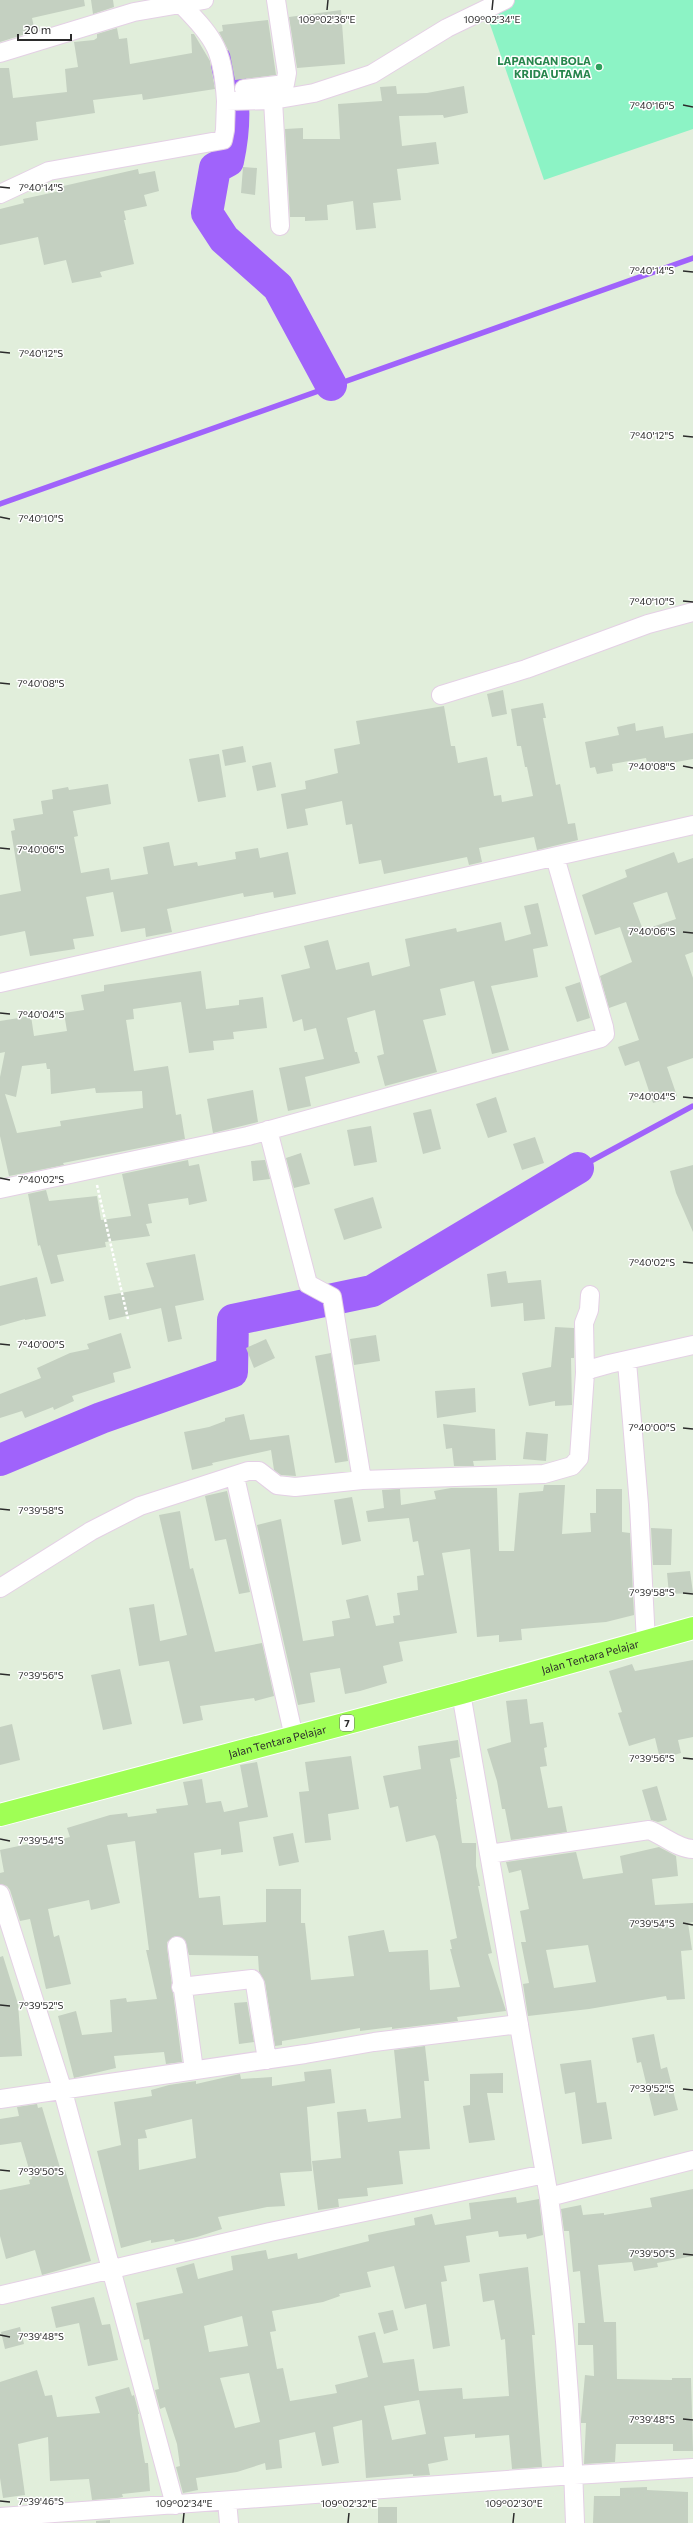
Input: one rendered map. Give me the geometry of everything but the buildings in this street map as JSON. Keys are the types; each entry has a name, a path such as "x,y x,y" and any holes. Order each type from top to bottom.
{"highway":[{"name":"Jalan Tentara Pelajar","path":"0,1815 461,1693 693,1628"}],"street":[{"path":"0,53 125,8 184,4 204,0"},
{"path":"235,98 286,84 287,73 276,0"},
{"path":"235,98 273,100 314,93 372,74 447,28 505,0"},
{"path":"0,194 50,171 223,140 235,98 220,55 205,30 184,4"},
{"path":"273,100 280,226"},
{"path":"441,695 526,669 648,624 693,612"},
{"path":"0,983 693,825"},
{"path":"0,1189 268,1130 601,1038 605,1034 604,1027 555,857"},
{"path":"268,1130 308,1284 332,1299 362,1480"},
{"path":"0,1588 91,1531 140,1506 235,1477 248,1471 259,1471 277,1485 294,1486 362,1480 544,1474 572,1466 579,1458 585,1373 584,1323 589,1310 590,1295"},
{"path":"585,1373 603,1366 627,1362 693,1345"},
{"path":"627,1362 639,1505 646,1642"},
{"path":"235,1477 294,1737"},
{"path":"461,1693 549,2197 558,2262 570,2391 575,2523"},
{"path":"489,1854 649,1830 680,1846 693,1849"},
{"path":"0,1894 62,2088 175,2505"},
{"path":"177,1946 181,1987 194,2070"},
{"path":"181,1987 252,1979 255,1984 267,2060"},
{"path":"0,2099 62,2088 267,2060 374,2042 519,2024"},
{"path":"549,2197 693,2160"},
{"path":"2,2295 278,2230 545,2174"},
{"path":"0,2517 574,2475 693,2468"},
{"path":"227,2501 229,2523"}],"path":[{"path":"93,1168 128,1319"}],"green space":[{"name":"LAPANGAN BOLA KRIDA UTAMA","path":"496,0 693,0 693,129 544,180 483,4"}],"waterway":[{"path":"227,66 232,90 234,114 232,137 228,161 215,168 207,213 224,239 278,287 331,385"},
{"path":"0,504 693,258"},
{"path":"578,1168 693,1106"},
{"path":"0,1460 101,1418 232,1372 233,1320 372,1291 578,1168"}],"place":[{"name":"LAPANGAN BOLA KRIDA UTAMA","path":"599,67"}]}
